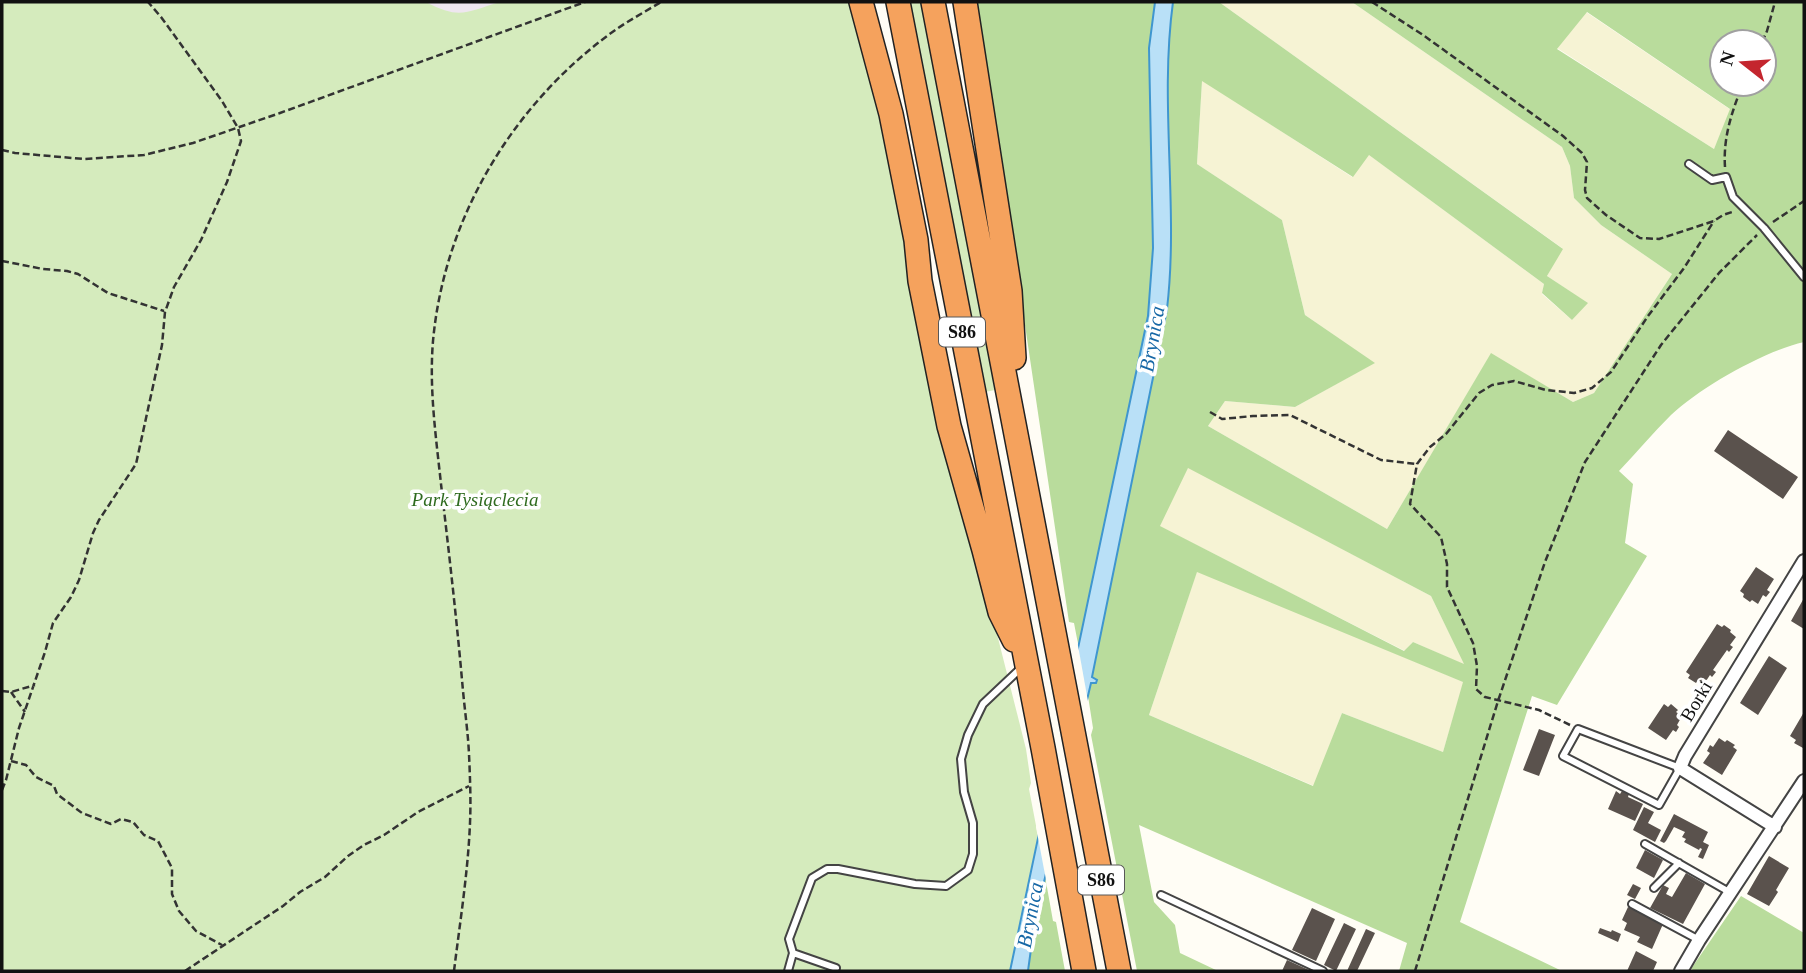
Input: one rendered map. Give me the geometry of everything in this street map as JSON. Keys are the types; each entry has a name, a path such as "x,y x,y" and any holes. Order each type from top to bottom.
{"highway":[{"path":"861,2 896,139 916,240 920,281 949,426 1000,612 1026,663"},
{"name":"S86","path":"898,2 1084,971"},
{"name":"S86","path":"933,2 1119,971"},
{"path":"965,2 1010,291 1019,449"}],"street":[{"name":"Borki","path":"1681,768 1685,757 1804,561"},
{"path":"1681,768 1775,827"},
{"path":"1681,971 1804,781"}],"lane":[{"path":"1689,164 1712,180 1726,177 1733,197 1764,228 1804,277"},
{"path":"788,971 793,953 789,939 813,878 827,869 915,884 946,886 968,870 973,854 973,823 964,792 961,759 968,735 983,704 1026,663"},
{"path":"1578,729 1681,768 1659,805 1563,756 1578,729"},
{"path":"1646,844 1731,893"},
{"path":"1654,888 1679,863"},
{"path":"1161,895 1323,971"},
{"path":"1632,904 1699,940"},
{"path":"793,953 836,968"}],"path":[{"path":"2,789 52,623 71,597 79,580 99,520 136,464 162,345 165,312 174,287 201,240 241,141 238,128 222,101 148,2"},
{"path":"2,150 84,159 144,155 193,143 584,2"},
{"path":"454,971 470,824 469,753 433,409 433,342 443,282 467,209 488,167 507,138 536,102 586,53 608,35 661,2"},
{"path":"1372,2 1423,35 1563,136 1587,162 1587,198 1606,215 1640,238 1659,239 1714,221 1743,208"},
{"path":"1768,28 1775,2"},
{"path":"1726,177 1724,153 1729,120 1738,98"},
{"path":"1415,971 1498,701 1545,562 1585,462 1661,345 1720,273 1764,228 1804,201"},
{"path":"1578,729 1539,710 1485,697 1476,689 1477,666 1473,643 1447,587 1447,564 1441,537 1410,504 1417,464 1430,447 1446,434 1479,393 1492,385 1514,381 1546,390 1574,393 1592,388 1611,372 1714,221"},
{"path":"2,261 78,274 108,293 165,312"},
{"path":"1210,412 1222,419 1290,415 1381,460 1417,464"},
{"path":"2,691 10,692 35,685"},
{"path":"10,692 25,713"},
{"path":"11,761 26,765 36,777 54,786 57,794 82,813 111,824 121,819 133,822 144,835 158,841 172,868 172,894 179,911 197,931 223,946"},
{"path":"186,971 325,877 364,845 469,786"}],"shaded area":[{"path":"419,2 522,2 429,38"},
{"path":"1219,2 1352,2 1562,147 1570,166 1574,198 1601,225 1672,274 1594,393 1573,402 1491,354 1387,529 1208,426 1225,401 1295,407 1374,363 1305,315 1282,220 1197,164 1202,80 1352,177 1368,154 1544,284 1542,294 1572,320 1587,303 1547,276 1562,248"},
{"path":"1586,12 1708,94 1708,98 1713,98 1731,110 1714,149 1557,48"},
{"path":"1188,467 1431,596 1465,665 1413,642 1405,651 1159,526"},
{"path":"1197,571 1464,682 1443,752 1342,713 1314,786 1149,715"}],"green space":[{"name":"Park Tysiąclecia","path":"2,2 426,2 455,13 500,2 853,2 876,86 942,416 1026,749 1031,783 1029,789 1038,836 1010,971 2,971"},
{"path":"908,2 921,2 995,390 985,392"},
{"path":"974,2 1155,2 1149,49 1153,248 1148,316 1079,649 1074,623 1069,622 991,96"},
{"path":"1173,2 1219,2 1563,249 1547,276 1588,303 1572,320 1542,293 1544,284 1369,155 1353,177 1202,81 1197,164 1282,220 1305,315 1375,363 1295,407 1225,401 1208,426 1387,529 1491,353 1573,402 1594,393 1672,274 1601,225 1574,198 1570,166 1562,147 1352,2 1804,2 1804,342 1752,362 1699,393 1671,415 1619,471 1633,484 1625,543 1647,556 1557,705 1532,696 1460,922 1562,971 1399,971 1407,943 1139,825 1154,902 1175,925 1180,953 1218,971 1137,971 1091,735 1093,728 1088,696 1167,309 1171,232 1168,79","holes":["1587,12 1708,94 1708,28 1778,28 1778,98 1714,98 1730,109 1714,149 1557,49","1188,468 1431,596 1464,664 1413,642 1404,651 1160,526","1197,572 1463,682 1443,752 1342,713 1313,786 1149,715"]},
{"path":"1045,876 1053,921 1056,922 1065,971 1028,971"},
{"path":"1741,896 1804,933 1804,971 1691,969"}],"water":[{"name":"Brynica","path":"1155,2 1173,2 1168,79 1171,232 1167,309 1092,677 1097,680 1096,683 1091,683 1035,920 1028,971 1010,971 1148,316 1153,248 1149,48"}],"pier":[{"path":"1077,640 1089,707 1047,885 1036,827"}],"building":[{"path":"1728,430 1798,477 1783,499 1714,451"},
{"path":"1756,567 1774,579 1767,590 1770,592 1766,597 1763,595 1758,604 1743,597 1744,594 1740,591"},
{"path":"1804,598 1804,629 1791,621"},
{"path":"1717,624 1722,627 1724,625 1736,637 1730,645 1733,647 1729,652 1727,650 1713,670 1716,672 1712,677 1710,675 1704,684 1698,680 1696,683 1688,678 1690,675 1686,672"},
{"path":"1769,656 1787,668 1758,715 1740,703"},
{"path":"1664,704 1668,707 1671,704 1682,716 1676,732 1673,730 1666,740 1648,728"},
{"path":"1804,712 1803,748 1794,743 1796,740 1790,736"},
{"path":"1539,729 1555,735 1539,776 1523,770"},
{"path":"1719,738 1735,745 1733,747 1737,750 1722,775 1703,763 1710,753 1707,751 1710,745 1713,747"},
{"path":"1616,791 1629,794 1628,797 1643,804 1635,821 1608,809"},
{"path":"1644,807 1654,812 1648,823 1661,830 1655,842 1633,830"},
{"path":"1674,814 1708,832 1703,842 1709,845 1703,859 1698,857 1702,849 1684,842 1686,839 1682,837 1685,832 1674,827 1664,843 1660,841"},
{"path":"1645,850 1663,860 1654,878 1636,868"},
{"path":"1769,856 1789,868 1769,906 1747,894"},
{"path":"1686,873 1705,884 1683,924 1650,908 1663,885 1669,888 1666,894 1672,897"},
{"path":"1633,884 1641,888 1635,899 1627,895"},
{"path":"1628,907 1663,924 1652,949 1637,942 1640,937 1624,930 1627,923 1622,920"},
{"path":"1312,908 1335,919 1316,961 1292,950"},
{"path":"1344,923 1356,929 1336,971 1324,965"},
{"path":"1600,928 1621,934 1618,942 1598,933"},
{"path":"1366,929 1375,933 1357,971 1347,971"},
{"path":"1636,951 1657,962 1653,971 1627,971"},
{"path":"1287,960 1311,971 1282,971"}]}
